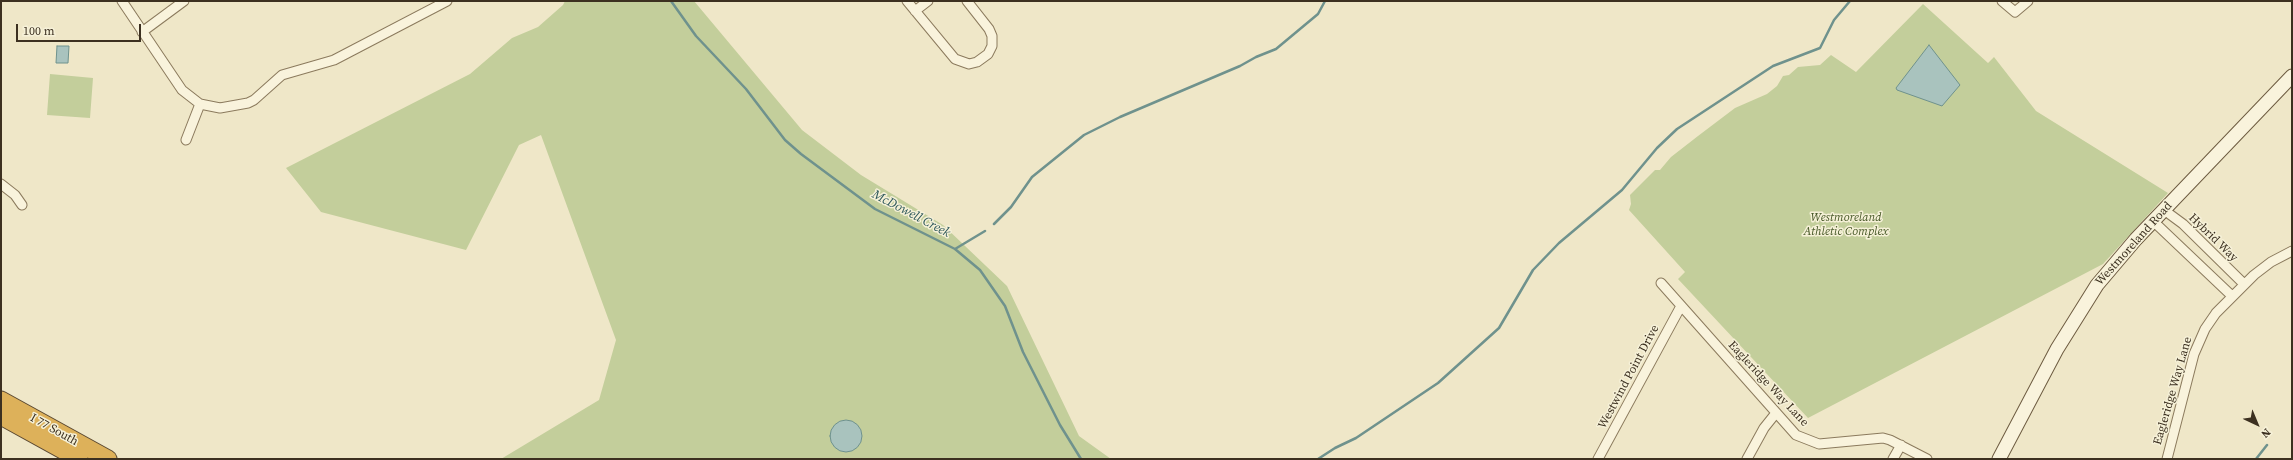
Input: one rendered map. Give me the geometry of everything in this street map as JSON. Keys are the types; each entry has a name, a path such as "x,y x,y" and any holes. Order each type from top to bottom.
{"highway":[{"name":"I 77 South","path":"1,400 108,459"},
{"path":"1,416 79,459"}],"street":[{"path":"122,1 182,90 200,104 220,108 232,108 248,103 282,75 334,60 447,1"},
{"path":"142,32 184,1"},
{"path":"907,1 955,59 969,64 977,62 988,54 992,46 992,36 989,29 967,1"},
{"path":"915,11 928,1"},
{"path":"2002,1 2015,12 2028,1"},
{"name":"Westmoreland Road","path":"1999,459 2078,314 2108,272 2153,221 2292,76"},
{"path":"186,140 200,104"},
{"path":"1,184 15,195 22,205"},
{"name":"Hybrid Way","path":"2164,210 2182,224 2244,284"},
{"path":"2153,221 2232,296"},
{"name":"Eagleridge Way Lane","path":"2167,459 2199,341 2210,321 2232,296 2262,268 2292,251"},
{"name":"Eagleridge Way Lane","path":"1661,283 1796,435 1812,443 1826,444 1883,438 1901,445 1927,459"},
{"name":"Westwind Point Drive","path":"1598,459 1681,306"},
{"path":"1747,459 1764,428 1776,413"},
{"path":"1893,459 1901,445"}],"green space":[{"path":"565,1 694,1 802,130 861,175 943,225 1007,286 1079,436 1111,459 501,459 599,400 616,340 541,135 519,145 466,250 321,212 286,168 470,74 512,38 538,27 563,5"},
{"name":"Westmoreland Athletic Complex","path":"1923,4 1988,63 1994,57 2036,111 2168,193 2103,264 1808,418 1678,279 1685,272 1629,210 1631,204 1630,195 1655,170 1660,170 1671,157 1698,136 1735,108 1767,94 1777,86 1783,76 1789,75 1798,67 1820,65 1831,55 1856,72"},
{"path":"50,74 93,78 90,118 47,115"}],"water":[{"path":"1929,45 1960,85 1942,106 1897,90 1896,88"},
{"path":"57,46 69,46 68,63 56,63"},
{"path":"846,420 852,421 859,427 862,436 861,442 855,449 846,452 840,451 833,445 830,436 831,430 837,423"}],"waterway":[{"name":"McDowell Creek","path":"671,1 696,36 746,89 785,140 801,154 875,209 955,249 980,270 1005,306 1023,352 1060,425 1081,459"},
{"path":"994,224 1011,207 1032,177 1084,135 1120,117 1276,49 1318,14 1325,1"},
{"path":"1318,459 1335,448 1356,438 1438,383 1499,328 1533,270 1559,243 1622,190 1657,148 1677,129 1773,66 1820,48 1834,20 1850,1"},
{"path":"955,249 985,231"},
{"path":"2256,459 2267,445"}]}
